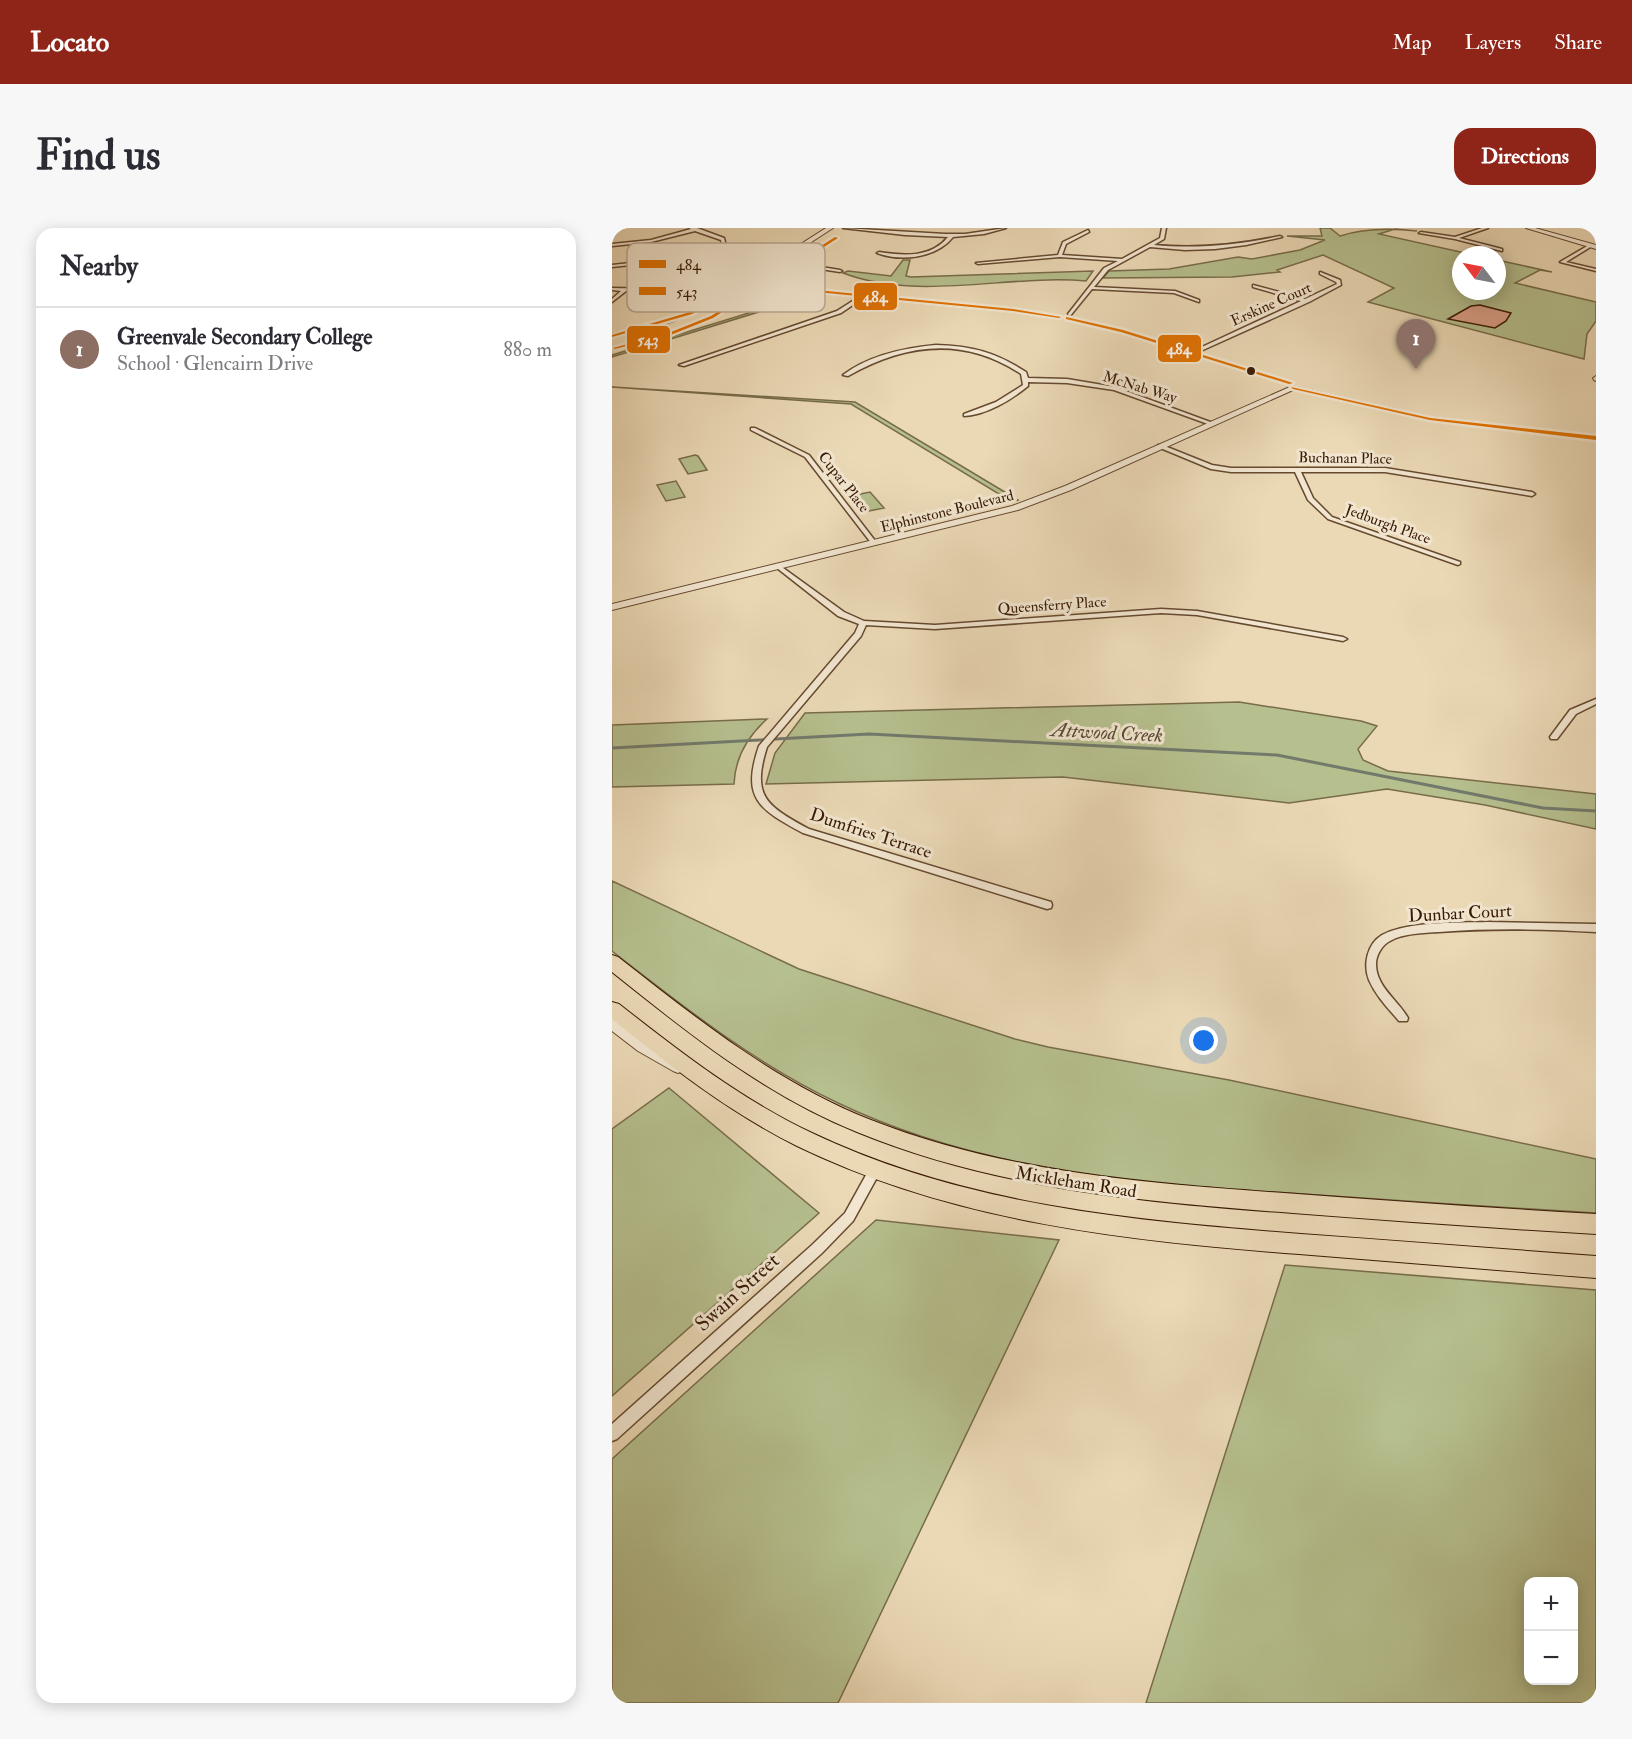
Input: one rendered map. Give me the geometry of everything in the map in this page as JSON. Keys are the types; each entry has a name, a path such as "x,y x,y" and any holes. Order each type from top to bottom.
{"main road":[{"name":"Mickleham Road","path":"612,962 711,1040 806,1099 895,1138 955,1157 1057,1181 1170,1195 1596,1224"},
{"path":"612,1009 704,1080 774,1124 907,1182 996,1207 1100,1226 1218,1238 1596,1268"}],"street":[{"path":"806,243 830,228"},
{"path":"845,228 951,236 973,235 1004,228"},
{"path":"1066,315 1106,269 1150,246 1164,236 1164,228 1169,228"},
{"path":"1455,238 1486,228"},
{"path":"1529,228 1593,246"},
{"path":"632,243 651,241 694,229 717,236 725,243"},
{"path":"1060,256 1064,243 1088,231"},
{"path":"1421,233 1455,238 1485,246"},
{"path":"879,253 908,258 943,247 951,236"},
{"path":"1150,246 1195,251 1241,247 1280,237"},
{"path":"612,245 627,243"},
{"path":"1593,246 1562,262 1596,270"},
{"path":"978,263 1060,256 1123,260"},
{"path":"612,266 627,264"},
{"path":"825,269 840,271"},
{"name":"Erskine Court","path":"1192,353 1339,285 1338,281 1322,273"},
{"path":"1255,286 1307,301"},
{"path":"1091,288 1175,292 1197,301"},
{"path":"612,289 625,289"},
{"path":"612,301 625,289"},
{"path":"825,293 1066,315 1291,386 1430,420 1596,435"},
{"path":"682,364 839,312 864,296"},
{"path":"612,336 669,321 689,312"},
{"path":"846,375 871,360 900,351 961,348 992,354 1011,362 1024,373 1026,385 1016,395 995,406 966,415"},
{"name":"McNab Way","path":"1026,380 1067,381 1115,389 1210,423"},
{"name":"Elphinstone Boulevard","path":"612,607 991,515 1041,499 1291,386"},
{"name":"Cupar Place","path":"753,429 807,456 874,543"},
{"name":"Buchanan Place","path":"1160,446 1211,467 1251,471 1385,470 1532,494"},
{"name":"Jedburgh Place","path":"1297,470 1310,499 1330,518 1458,563"},
{"name":"Queensferry Place","path":"779,567 841,614 863,623 935,627 1161,611 1197,613 1343,639"},
{"name":"Dumfries Terrace","path":"863,623 858,634 763,746 756,765 754,783 762,801 780,817 806,831 1047,905"},
{"path":"1554,737 1573,712 1596,701"},
{"name":"Dunbar Court","path":"1403,1018 1376,984 1370,966 1375,949 1386,938 1410,929 1560,926 1596,928"},
{"path":"612,1023 656,1056 704,1080"},
{"name":"Swain Street","path":"612,1434 849,1217 875,1170"}],"green space":[{"path":"1320,228 1330,228 1340,236 1368,230 1394,229 1379,234 1452,250 1452,300 1506,300 1506,262 1552,272 1540,270 1515,283 1596,302 1596,321 1587,334 1584,359 1368,302 1394,288 1323,255 1277,270 1280,272 1232,277 1103,278 1109,271 1169,269 1238,257 1252,259 1300,250 1325,240 1287,236 1322,236"},
{"path":"903,260 910,260 906,276 911,277 1093,271 1086,281 1056,280 933,286 872,281 843,273 848,271 891,276"},
{"path":"752,312 759,312 612,357 612,355"},
{"path":"612,387 855,402 1018,500 1012,502 851,404"},
{"path":"695,455 707,470 688,474 679,459"},
{"path":"676,481 685,497 666,501 657,485"},
{"path":"870,492 884,508 864,512 850,496"},
{"path":"1239,702 1361,721 1377,726 1358,749 1363,760 1388,771 1596,794 1596,829 1485,805 1387,789 1289,803 1063,777 766,784 775,753 805,713"},
{"path":"767,719 743,748 734,784 612,787 612,725"},
{"path":"612,881 799,969 1015,1039 1229,1080 1596,1159 1596,1213 1243,1190 1124,1179 1007,1160 893,1127 807,1088 749,1053 612,951"},
{"path":"669,1088 819,1213 612,1396 612,1129"},
{"path":"876,1220 1059,1240 838,1703 612,1703 612,1459"},
{"path":"1285,1265 1596,1290 1596,1703 1146,1703"}],"building":[{"path":"1480,305 1511,313 1506,321 1495,328 1448,319 1471,306"}],"waterway":[{"name":"Attwood Creek","path":"612,748 869,734 1277,755 1543,808 1596,811"}],"transit line":[{"name":"543","path":"825,245 836,238"},
{"name":"484","path":"825,292 1013,310 1059,317"},
{"name":"484","path":"612,336 693,312"},
{"name":"543","path":"615,348 672,333 720,312"},
{"name":"484","path":"1067,318 1122,331 1291,383"},
{"name":"484","path":"1293,388 1430,419 1596,438"}],"place":[{"name":"Greenvale Secondary College","path":"1416,369"}]}
